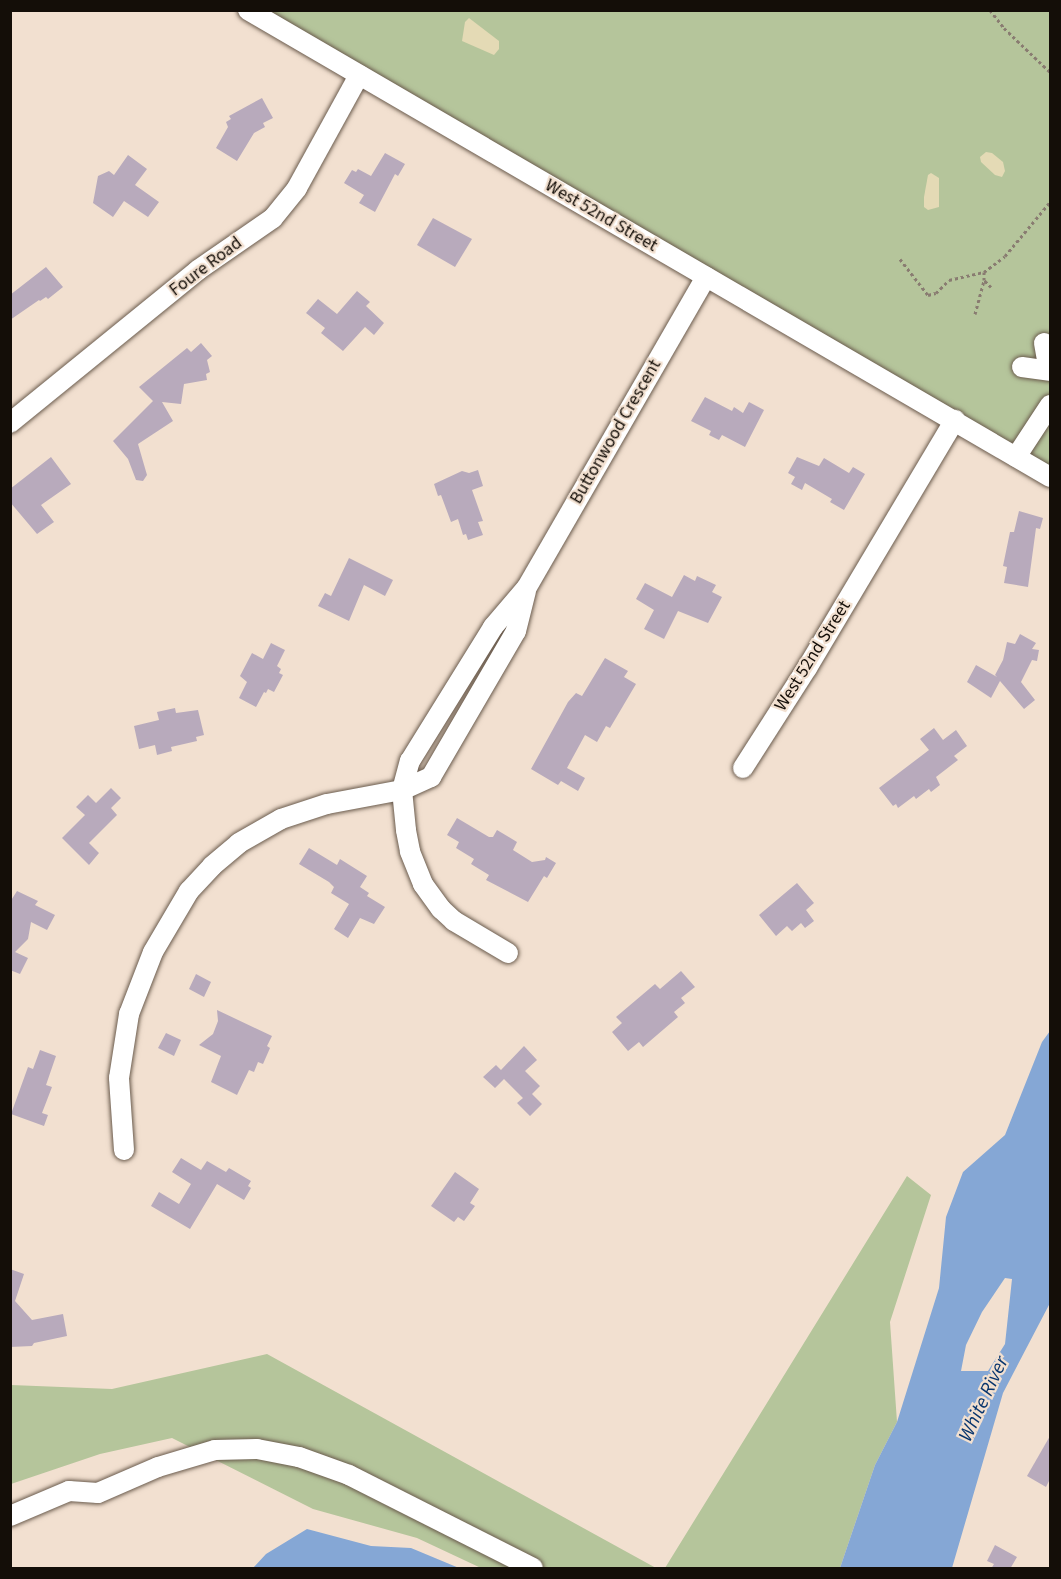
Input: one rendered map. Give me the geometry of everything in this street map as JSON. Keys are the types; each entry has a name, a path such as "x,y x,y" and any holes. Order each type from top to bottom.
{"street":[{"name":"West 52nd Street","path":"248,10 1050,477"},
{"name":"Foure Road","path":"10,423 198,270 273,218 297,188 359,75"},
{"name":"Buttonwood Crescent","path":"527,587 706,277"},
{"path":"1022,367 1049,370 1044,343"},
{"path":"1016,457 1050,405"},
{"name":"West 52nd Street","path":"743,768 955,420"},
{"path":"508,953 454,921 426,890 410,851 402,790 410,761 493,627 527,587"},
{"path":"124,1150 119,1078 129,1014 153,952 189,891 233,847 281,819 327,804 402,790 431,777 516,631 527,587"},
{"path":"10,1516 69,1491 98,1493 158,1467 215,1450 257,1449 299,1457 349,1475 533,1569"}],"path":[{"path":"990,10 1004,28 1050,72"},
{"path":"900,260 928,295 936,293 949,280 984,272 1005,256 1050,202"},
{"path":"975,314 984,272"},
{"path":"984,280 991,287"}],"green space":[{"path":"266,11 1050,11 1050,470"},
{"path":"907,1176 931,1195 890,1322 897,1422 875,1465 840,1568 665,1568"},
{"path":"267,1354 656,1568 481,1568 417,1538 313,1509 172,1438 100,1454 11,1484 11,1385 112,1389"}],"sand":[{"path":"469,18 499,41 499,49 494,55 462,41 465,22"},
{"path":"986,152 992,153 1003,162 1005,171 1002,177 995,175 981,162 980,157"},
{"path":"931,173 939,178 939,207 928,210 924,207 924,197 928,175"}],"water":[{"name":"White River","path":"1050,1031 1050,1303 1003,1393 952,1568 840,1568 875,1465 897,1422 939,1288 946,1217 963,1172 1005,1135 1042,1042","holes":["1005,1278 1012,1279 1005,1344 988,1371 961,1371 966,1345 982,1312"]},
{"path":"307,1529 371,1546 411,1548 459,1568 253,1568 266,1554"}],"building":[{"path":"262,98 273,118 263,123 265,127 254,133 237,161 216,148 228,127 226,122 231,119 229,116"},
{"path":"385,153 405,164 398,176 395,174 375,212 359,203 364,195 344,183 352,170 356,172 358,169 371,176"},
{"path":"128,155 147,169 135,185 159,202 148,217 124,201 113,217 93,203 98,176 109,171 114,175"},
{"path":"433,218 472,239 455,267 417,245"},
{"path":"46,267 63,287 48,299 46,297 39,300 10,320 10,295"},
{"path":"357,291 370,302 366,306 384,323 374,335 365,327 343,351 321,333 325,328 306,313 318,299 337,314"},
{"path":"201,343 212,356 207,360 210,372 206,374 207,380 184,384 181,404 162,402 173,421 138,444 147,475 143,481 136,480 128,459 113,441 153,401 139,387 187,348 191,352"},
{"path":"705,397 732,411 734,407 743,413 749,402 764,410 745,447 722,435 719,440 709,435 711,431 691,421"},
{"path":"51,457 71,484 41,505 54,522 37,534 10,502 10,489"},
{"path":"797,457 819,466 824,458 849,473 853,467 865,474 844,510 830,502 832,499 805,483 802,490 791,484 795,477 788,473"},
{"path":"478,470 483,486 472,490 483,521 478,522 483,535 468,540 466,534 463,535 458,519 451,522 441,495 438,496 434,484 462,471 469,473"},
{"path":"1019,511 1043,518 1040,529 1036,528 1028,587 1004,583 1007,567 1003,566 1010,532 1014,532"},
{"path":"349,558 393,580 385,596 364,585 349,621 318,606 325,593 331,596"},
{"path":"684,575 695,581 697,576 716,585 712,592 722,597 708,623 678,611 664,639 644,629 654,610 636,599 645,583 672,597"},
{"path":"1020,634 1036,643 1032,649 1039,650 1037,661 1032,660 1021,682 1035,700 1024,709 1000,681 991,698 967,682 976,665 997,677 995,675 1003,660 1007,642 1015,644"},
{"path":"271,643 285,650 277,666 281,669 279,673 283,675 274,692 268,689 266,693 264,692 256,707 239,698 247,682 240,676 252,653 263,659"},
{"path":"605,658 628,671 624,677 636,684 610,728 606,726 597,742 585,735 567,768 585,778 578,791 561,781 558,785 531,769 568,702 576,693 582,696"},
{"path":"175,708 176,713 198,710 204,735 196,737 197,741 171,747 172,751 157,755 155,745 139,749 134,726 159,720 157,712"},
{"path":"934,728 943,740 956,730 967,746 954,756 958,760 936,777 940,785 931,792 929,789 916,799 914,796 898,808 896,804 893,806 879,788 929,750 920,739"},
{"path":"111,788 121,798 111,808 117,815 89,843 99,853 89,865 62,838 85,815 76,807 88,795 96,803"},
{"path":"457,818 489,837 493,837 497,830 517,842 513,850 532,862 545,860 546,857 556,863 547,878 544,876 528,902 486,880 489,875 471,864 474,859 456,848 459,842 447,835"},
{"path":"309,848 337,865 340,859 367,876 360,887 369,893 367,896 385,907 374,924 360,918 348,938 334,929 349,904 331,893 334,887 329,882 299,864"},
{"path":"797,883 814,903 806,910 814,921 805,928 801,923 792,931 787,926 776,936 759,915"},
{"path":"17,891 38,901 35,905 55,915 47,930 31,922 28,939 15,952 28,958 20,974 10,970 10,902"},
{"path":"681,971 695,987 681,998 685,1003 674,1012 678,1017 643,1047 639,1042 628,1051 612,1032 622,1023 616,1017 655,984 660,989"},
{"path":"196,974 211,982 204,997 189,989"},
{"path":"217,1010 272,1036 263,1064 258,1062 254,1072 249,1070 237,1095 211,1082 221,1056 199,1045 213,1034 218,1021"},
{"path":"166,1033 181,1040 174,1056 158,1048"},
{"path":"524,1046 537,1060 525,1071 540,1086 532,1094 542,1104 530,1116 517,1103 523,1098 504,1079 495,1088 483,1077 496,1065 501,1070"},
{"path":"40,1050 56,1056 46,1085 52,1087 42,1113 48,1115 44,1126 11,1114 28,1067 33,1069"},
{"path":"181,1158 201,1170 207,1161 226,1172 229,1168 251,1181 248,1186 251,1188 244,1200 217,1184 190,1229 151,1206 159,1192 179,1204 191,1184 172,1172"},
{"path":"455,1172 479,1189 470,1203 475,1206 464,1221 458,1217 454,1222 431,1206"},
{"path":"10,1269 24,1274 15,1301 32,1320 63,1314 67,1336 34,1343 32,1346 10,1347"},
{"path":"1050,1436 1050,1479 1046,1487 1027,1476"},
{"path":"995,1545 1017,1557 1010,1569 991,1569 994,1564 987,1561"}]}
